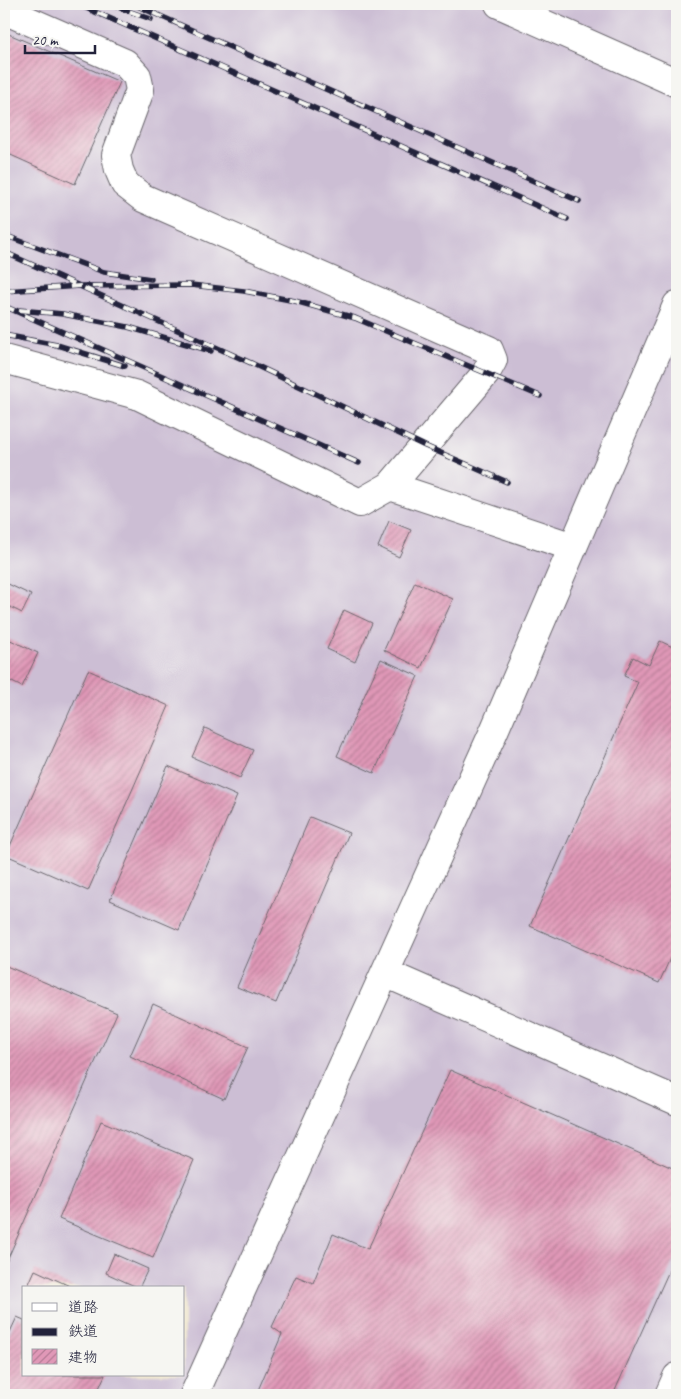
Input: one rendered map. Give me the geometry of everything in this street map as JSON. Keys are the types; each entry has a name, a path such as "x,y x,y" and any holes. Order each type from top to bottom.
{"lane":[{"path":"499,4 677,83"},
{"path":"4,10 125,63 137,76 140,90 116,155 119,170 125,184 143,198 489,350 493,360 486,373 390,486 360,503 137,395 4,358"},
{"path":"194,1395 494,731 677,305"},
{"path":"390,486 573,548"},
{"path":"385,973 677,1101"},
{"path":"669,1395 677,1377"}],"shaded area":[{"path":"4,4 677,4 677,1395 4,1395"}],"building":[{"path":"4,32 120,82 75,184 4,152"},
{"path":"389,521 411,530 399,557 378,547"},
{"path":"4,582 31,595 22,613 4,604"},
{"path":"415,582 453,599 421,668 384,650"},
{"path":"344,610 372,623 355,662 327,649"},
{"path":"4,637 38,653 22,687 4,678"},
{"path":"660,641 677,649 677,943 659,983 530,926 638,682 624,676 633,657 649,665"},
{"path":"381,659 418,676 374,773 337,756"},
{"path":"88,670 169,706 88,891 6,855"},
{"path":"205,728 253,750 240,778 192,757"},
{"path":"168,766 237,796 179,930 110,900"},
{"path":"310,817 349,833 276,1003 237,987"},
{"path":"4,965 117,1013 4,1267"},
{"path":"153,1004 248,1047 224,1099 130,1056"},
{"path":"450,1070 677,1170 677,1253 613,1395 256,1395 282,1334 272,1327 296,1276 313,1283 333,1234 368,1249"},
{"path":"101,1121 194,1160 153,1258 59,1219"},
{"path":"114,1254 148,1269 140,1286 135,1286 106,1273"},
{"path":"35,1270 70,1286 28,1286"},
{"path":"17,1317 22,1319 22,1376 105,1376 96,1395 4,1395 4,1345"}],"railway":[{"path":"77,4 567,219"},
{"path":"109,4 151,19"},
{"path":"133,4 579,201"},
{"path":"4,235 104,272 151,279"},
{"path":"4,252 251,363 425,446 507,482"},
{"path":"4,291 80,286 191,285 244,291 295,301 355,318 540,396"},
{"path":"4,306 359,463"},
{"path":"19,310 63,314 128,327 211,351"},
{"path":"4,335 57,345 125,366"}]}
